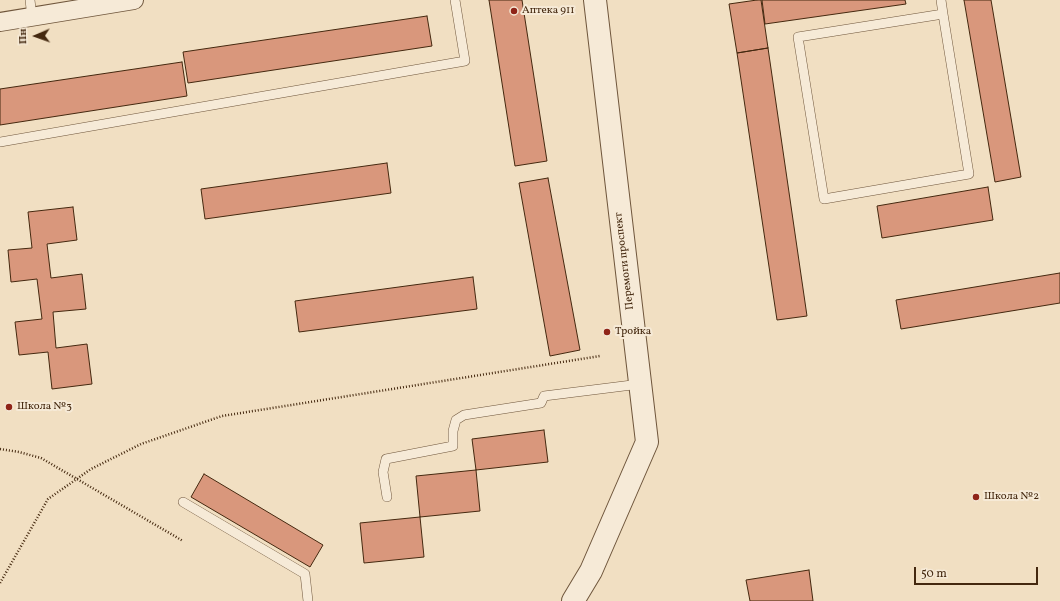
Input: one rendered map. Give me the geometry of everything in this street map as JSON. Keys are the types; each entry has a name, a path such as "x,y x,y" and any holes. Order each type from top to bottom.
{"street":[{"path":"0,22 31,8 134,0"},
{"name":"Перемоги проспект","path":"573,601 591,571 647,442 595,0"}],"lane":[{"path":"0,142 465,61 455,0"},
{"path":"941,0 969,174 824,199 798,37 943,14"},
{"path":"387,497 383,472 386,459 453,446 453,431 456,420 464,416 541,404 544,396 640,384"},
{"path":"183,502 305,574 308,601"}],"path":[{"path":"0,583 48,499 91,469 142,444 222,416 600,356"},
{"path":"0,449 41,458 183,541"}],"building":[{"path":"489,0 522,0 547,161 515,166"},
{"path":"761,0 768,48 737,53 729,4"},
{"path":"762,0 905,0 906,4 765,24"},
{"path":"964,0 991,0 1021,177 995,182"},
{"path":"427,16 432,46 188,83 183,52"},
{"path":"768,48 807,316 777,320 737,53"},
{"path":"182,62 187,96 0,125 0,89"},
{"path":"387,163 391,193 205,219 201,189"},
{"path":"548,178 580,350 550,356 519,183"},
{"path":"988,187 993,220 882,238 877,206"},
{"path":"73,207 77,240 47,244 51,278 82,274 86,309 53,312 56,348 87,344 92,384 52,389 48,352 19,355 15,322 42,319 37,279 11,282 8,250 32,248 28,212"},
{"path":"1060,273 1060,303 901,329 896,300"},
{"path":"473,277 477,309 299,332 295,301"},
{"path":"544,430 548,462 476,470 472,439"},
{"path":"476,470 480,511 420,517 416,476"},
{"path":"204,474 323,545 310,567 191,497"},
{"path":"420,517 424,557 364,563 360,523"},
{"path":"809,570 813,601 750,601 746,580"}],"place":[{"name":"Аптека 911","path":"514,11"},
{"name":"Тройка","path":"607,332"},
{"name":"Школа №3","path":"9,407"},
{"name":"Школа №2","path":"976,497"}]}
